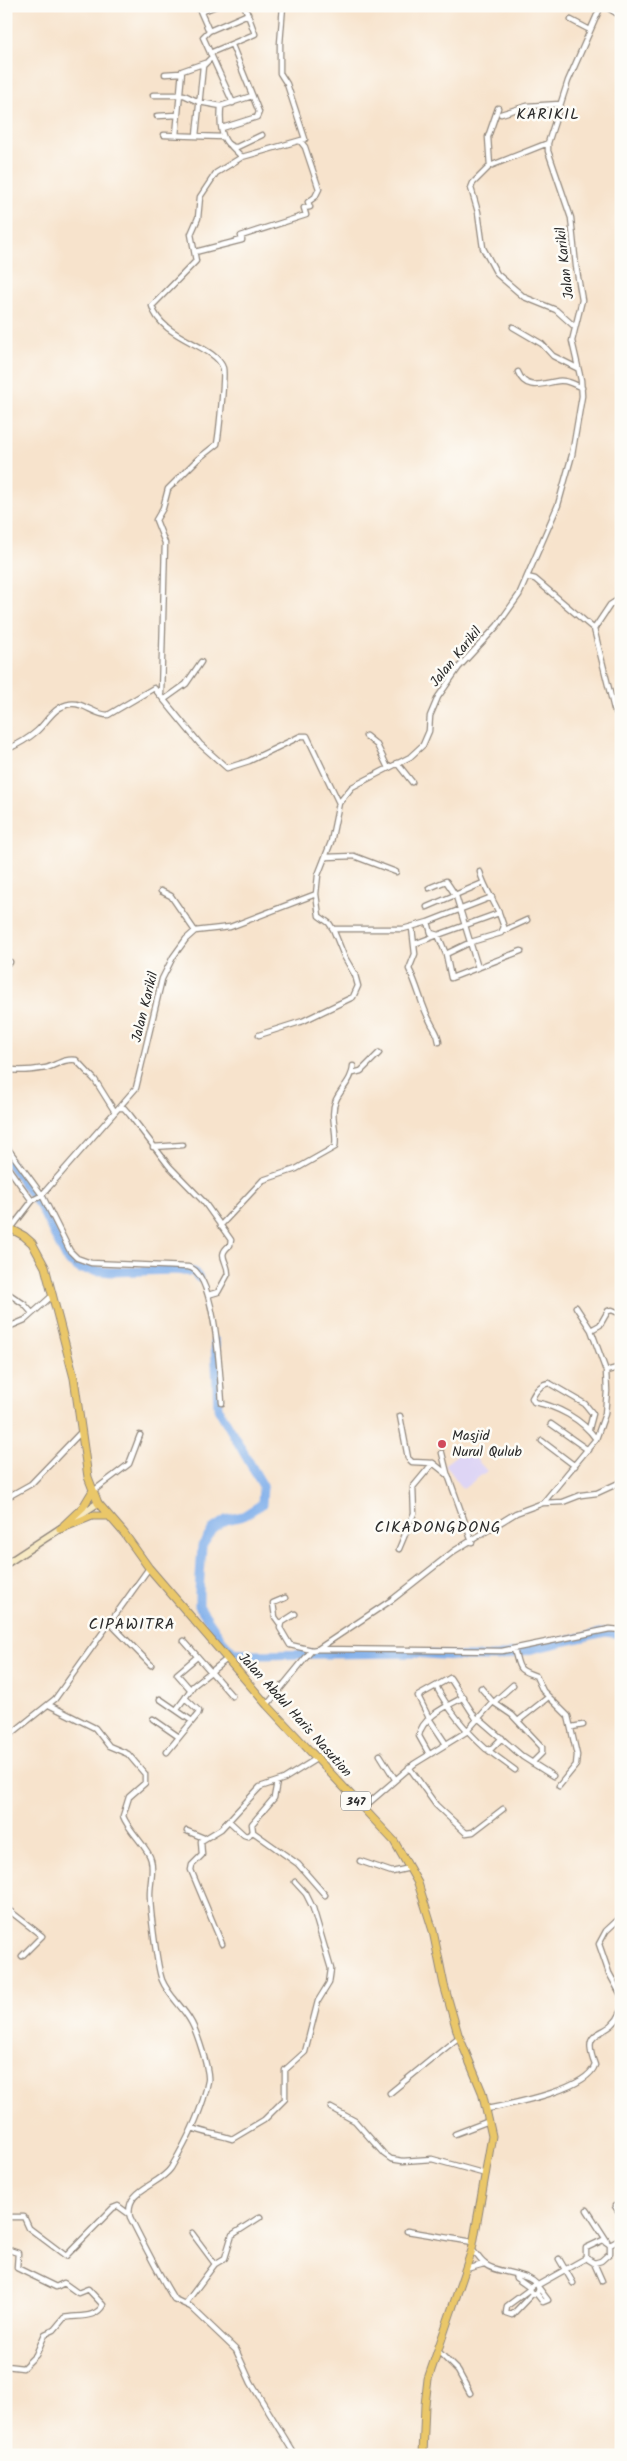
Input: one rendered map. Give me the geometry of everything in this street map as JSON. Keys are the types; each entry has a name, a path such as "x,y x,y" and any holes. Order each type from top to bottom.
{"main road":[{"name":"Jalan Abdul Haris Nasution","path":"8,1230 24,1236 39,1252 74,1378 83,1430 88,1477 92,1492 98,1503 124,1533 149,1568 227,1660 316,1759 394,1841 418,1883 433,1931 444,1985 459,2037 487,2109 491,2147 473,2246 428,2379 423,2455"},
{"path":"60,1528 83,1507 92,1492"},
{"path":"60,1528 92,1516 109,1516"}],"street":[{"path":"198,6 209,31"},
{"path":"201,12 216,6"},
{"path":"176,135 181,73 184,69 204,62 211,55 255,34 245,6"},
{"path":"161,694 165,543 156,520 163,508 168,490 198,459 217,444 223,369 216,358 167,328 152,306 195,262 191,234 198,218 200,197 216,173 242,157 301,142 305,139 305,134 287,84 280,73 280,44 284,6"},
{"path":"575,327 556,310 524,297 498,274 484,252 471,186 490,166 548,143 560,104 601,6"},
{"path":"606,7 621,16"},
{"path":"233,102 203,37 209,31 248,14"},
{"path":"571,20 590,30"},
{"path":"222,128 257,117 258,109 232,45"},
{"path":"196,136 204,62"},
{"path":"165,74 181,73"},
{"path":"153,95 179,95 199,102 221,106 252,96"},
{"path":"501,114 527,106 560,104"},
{"path":"221,106 223,137 242,157"},
{"path":"490,166 487,156 488,137 498,108"},
{"path":"157,116 177,115"},
{"path":"164,135 223,137"},
{"path":"232,147 237,147 262,135"},
{"path":"195,252 242,240 241,236 306,215 304,208 310,208 308,202 315,197 319,189 305,147 301,142"},
{"name":"Jalan Karikil","path":"316,894 318,874 326,858 339,803 352,787 410,757 423,745 429,731 430,716 438,697 459,667 497,626 520,595 558,505 572,455 582,388 572,341 582,300 571,218 548,151 548,143"},
{"path":"513,327 542,344 554,357 577,368"},
{"path":"518,372 522,379 533,385 562,381 582,388"},
{"path":"527,577 535,579 594,630 614,709 621,719"},
{"path":"594,630 610,605 621,598"},
{"path":"165,699 186,684 201,662"},
{"path":"6,750 38,730 51,714 61,707 80,704 102,715 108,715 152,688 161,694 200,744 227,768 249,761 301,736 307,736 339,803"},
{"path":"366,736 377,745 388,768"},
{"path":"398,764 412,782"},
{"path":"326,858 354,856 396,872"},
{"path":"480,872 483,883 499,913 504,931"},
{"path":"429,888 446,881 456,896 478,968"},
{"path":"427,907 483,883"},
{"path":"161,891 171,896 195,931 230,927 316,894 319,916 329,923 333,929 345,958 355,975 358,986 353,997 303,1021 259,1035"},
{"path":"333,929 412,928 492,897"},
{"path":"414,944 499,913"},
{"path":"446,954 527,920"},
{"path":"428,922 431,933 438,935"},
{"path":"412,928 416,954 409,969 417,985 429,1021 437,1030 439,1042"},
{"name":"Jalan Karikil","path":"41,1196 119,1108 139,1082 164,973 186,939 195,931"},
{"path":"438,935 446,954 451,978 521,952"},
{"path":"353,1073 361,1071 379,1053"},
{"path":"6,1069 41,1068 68,1059 76,1060 94,1080 115,1112"},
{"path":"220,1226 263,1180 296,1169 335,1147 336,1136 333,1112 343,1086 353,1073 353,1066"},
{"path":"119,1108 124,1108 154,1146 204,1202 232,1242 223,1254 228,1274 218,1292 208,1295"},
{"path":"154,1146 183,1145"},
{"path":"6,1146 41,1196 70,1251 77,1258 91,1263 193,1268 200,1274 208,1295 222,1403"},
{"path":"6,1165 32,1201"},
{"path":"8,1230 32,1201 41,1196"},
{"path":"6,1292 24,1304 32,1313"},
{"path":"6,1328 22,1322 52,1295"},
{"path":"543,1502 596,1439 605,1414 606,1372 591,1330 576,1307"},
{"path":"591,1330 600,1324 608,1311 612,1310 621,1314"},
{"path":"606,1372 621,1367"},
{"path":"589,1428 592,1414 591,1408 585,1404 549,1383 543,1385 533,1395 534,1402 550,1404 589,1428 596,1439"},
{"path":"400,1416 410,1460 434,1462 448,1474"},
{"path":"551,1424 588,1450"},
{"path":"6,1498 31,1484 83,1430"},
{"path":"92,1492 129,1464 140,1435"},
{"path":"542,1441 575,1466"},
{"path":"442,1453 472,1542"},
{"path":"399,1549 414,1513 414,1487 434,1462"},
{"path":"267,1705 310,1653 386,1604 454,1551 472,1542 516,1513 543,1502 563,1502 581,1495 597,1493 621,1482"},
{"path":"6,1564 98,1503"},
{"path":"6,1738 49,1705 149,1568"},
{"path":"285,1598 273,1603 275,1618 290,1645 310,1653"},
{"path":"280,1624 295,1614"},
{"path":"109,1622 151,1665"},
{"path":"318,1649 515,1652 610,1629 621,1630"},
{"path":"184,1641 232,1696"},
{"path":"515,1652 522,1671 537,1677 543,1691 566,1714 572,1727 576,1765 559,1786"},
{"path":"190,1689 178,1674 197,1657"},
{"path":"176,1710 190,1689 227,1660"},
{"path":"446,1744 430,1720 418,1696 450,1678 477,1719 532,1763 553,1776"},
{"path":"363,1808 409,1767 466,1732 513,1685"},
{"path":"436,1686 447,1706 466,1732 515,1770"},
{"path":"481,1688 494,1702 518,1720 543,1750 532,1763"},
{"path":"429,1754 419,1734 430,1720 447,1706 464,1697"},
{"path":"167,1752 199,1711 185,1698"},
{"path":"160,1699 192,1721"},
{"path":"518,1720 546,1700"},
{"path":"49,1705 95,1728 109,1746 128,1754 145,1774 145,1783 129,1797 123,1816 132,1834 149,1852 152,1860 150,1893 161,1978 168,1991 191,2021 208,2072 201,2109 193,2128 168,2171 140,2191 133,2200 130,2214"},
{"path":"152,1719 179,1737"},
{"path":"572,1727 583,1724"},
{"path":"489,1750 502,1738"},
{"path":"380,1755 395,1779"},
{"path":"222,1944 191,1870 192,1865 202,1855 201,1841 221,1829 255,1791 277,1782 316,1759"},
{"path":"409,1767 436,1805 466,1832 473,1832 503,1809"},
{"path":"277,1782 274,1798 252,1824 253,1832 298,1864 325,1895"},
{"path":"229,1821 247,1836 253,1832"},
{"path":"187,1831 204,1838"},
{"path":"360,1861 392,1872 410,1868"},
{"path":"193,2128 206,2134 223,2135 232,2139 264,2120 285,2099 285,2070 305,2052 318,2001 329,1983 331,1966 313,1908 306,1894 295,1882"},
{"path":"6,1908 42,1936 22,1956"},
{"path":"621,1917 606,1931 599,1944 609,1973 621,1995"},
{"path":"487,2109 564,2089 590,2073 595,2065 590,2053 590,2042 615,2023 621,2012"},
{"path":"390,2093 459,2037"},
{"path":"331,2108 354,2121 391,2160 432,2159 486,2174"},
{"path":"455,2134 489,2121"},
{"path":"6,2217 26,2217 29,2228 66,2256 113,2208 118,2206 130,2214 155,2268 168,2286 172,2296 185,2304 238,2353 250,2383 296,2455"},
{"path":"615,2206 621,2214"},
{"path":"587,2210 609,2243 610,2253 601,2261 594,2263"},
{"path":"185,2304 215,2264 225,2258 230,2238 236,2231 260,2217"},
{"path":"408,2231 473,2246 484,2264"},
{"path":"192,2233 215,2264"},
{"path":"586,2258 586,2248 601,2240 609,2243 621,2239"},
{"path":"6,2248 18,2253 17,2268 56,2287 64,2283 78,2293 88,2289 103,2305 99,2310 88,2316 64,2318 54,2330 43,2336 36,2355 23,2368 6,2366"},
{"path":"586,2258 594,2263 602,2282"},
{"path":"537,2286 507,2306 506,2313 512,2315 537,2286 586,2258"},
{"path":"559,2259 573,2283"},
{"path":"466,2269 484,2264 515,2274 520,2273 537,2286 548,2300 543,2302 516,2278 515,2274"},
{"path":"438,2352 458,2371 470,2393"}],"shaded area":[{"path":"466,1448 487,1471 463,1489 445,1464"}],"waterway":[{"path":"6,1158 41,1208 67,1260 80,1269 111,1272 175,1270 194,1272 199,1278"},
{"path":"215,1341 218,1408 263,1486 262,1504 243,1516 226,1520 214,1528 202,1546 199,1606 222,1640 233,1652 253,1655 413,1653 497,1657 605,1632 621,1634"}],"place":[{"name":"Masjid Nurul Qulub","path":"442,1444"}],"district":[{"name":"KARIKIL","path":"548,114"},
{"name":"CIKADONGDONG","path":"438,1527"},
{"name":"CIPAWITRA","path":"132,1624"}]}
